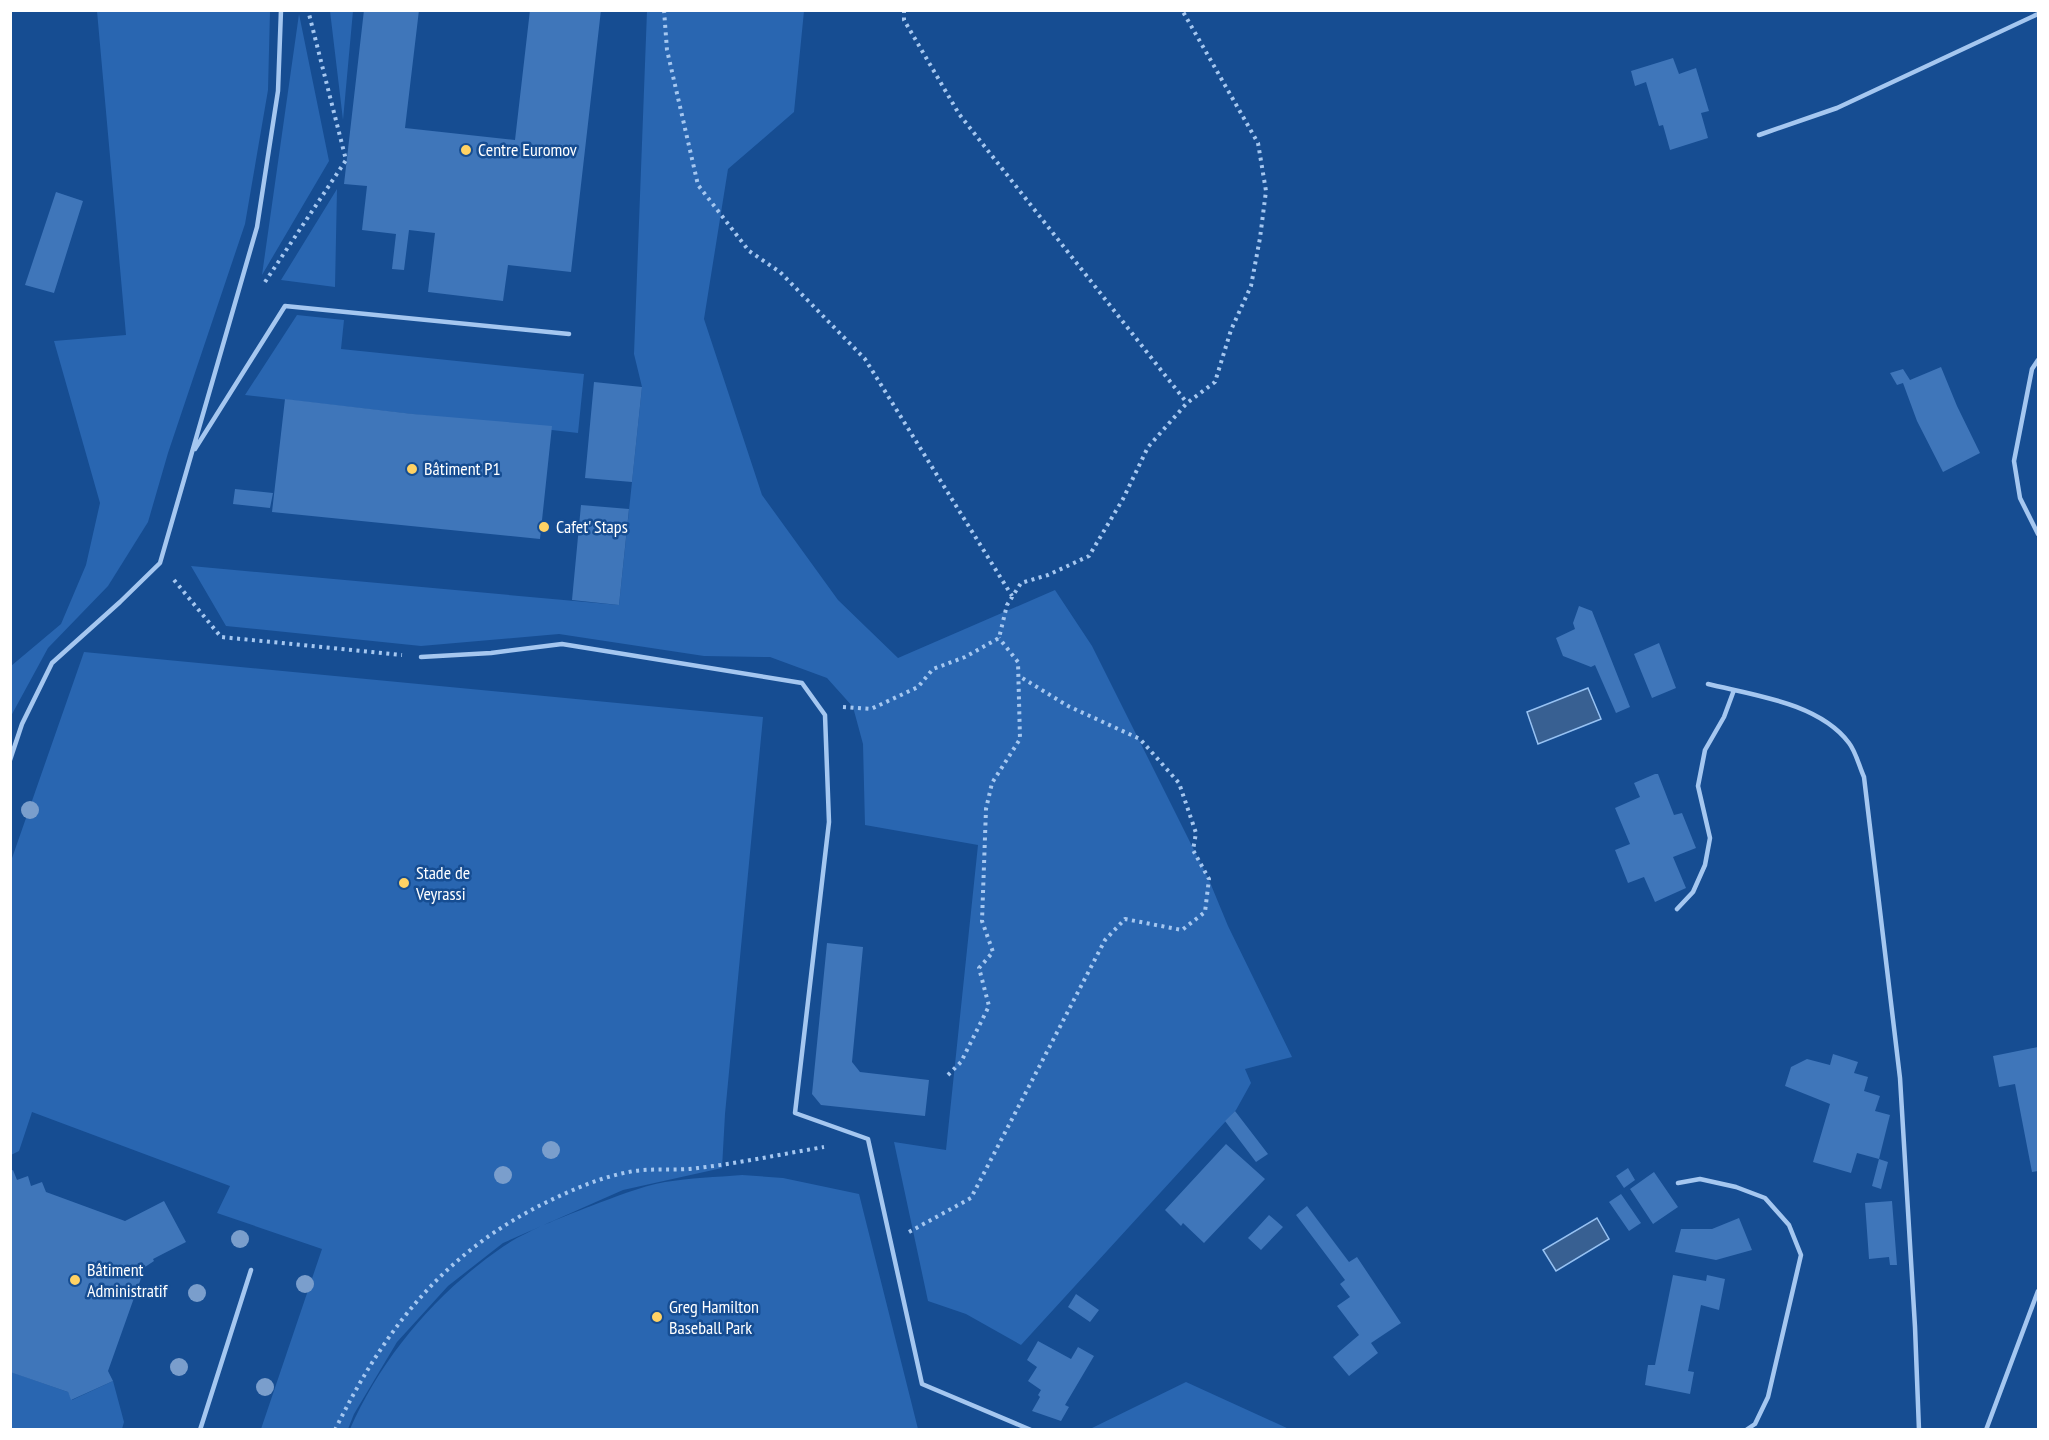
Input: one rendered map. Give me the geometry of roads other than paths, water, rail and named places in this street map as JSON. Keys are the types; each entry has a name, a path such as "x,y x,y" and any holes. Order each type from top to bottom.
{"lane":[{"path":"10,760 22,724 52,663 160,563 256,227 278,91 281,10"},
{"path":"1759,135 1837,108 2038,14"},
{"path":"192,454 285,306 569,333"},
{"path":"2038,360 2032,369 2014,461 2020,498 2038,534"},
{"path":"421,657 491,653 562,644 802,683 825,715 829,822 795,1113 868,1139 922,1384 1032,1430"},
{"path":"1708,684 1788,704 1829,723 1850,744 1864,777 1900,1078 1916,1327 1919,1430"},
{"path":"1677,909 1693,892 1705,865 1710,838 1698,786 1706,750 1724,717 1734,690"},
{"path":"1678,1183 1700,1179 1736,1187 1765,1198 1789,1226 1801,1255 1767,1398 1755,1424 1746,1430"},
{"path":"200,1430 250,1270"},
{"path":"1986,1430 2038,1291"}],"place":[{"name":"Centre Euromov","path":"466,150"},
{"name":"Bâtiment P1","path":"412,469"},
{"name":"Cafet' Staps","path":"544,527"},
{"name":"Stade de Veyrassi","path":"404,883"},
{"name":"Bâtiment Administratif","path":"75,1280"},
{"name":"Greg Hamilton Baseball Park","path":"657,1317"}]}
